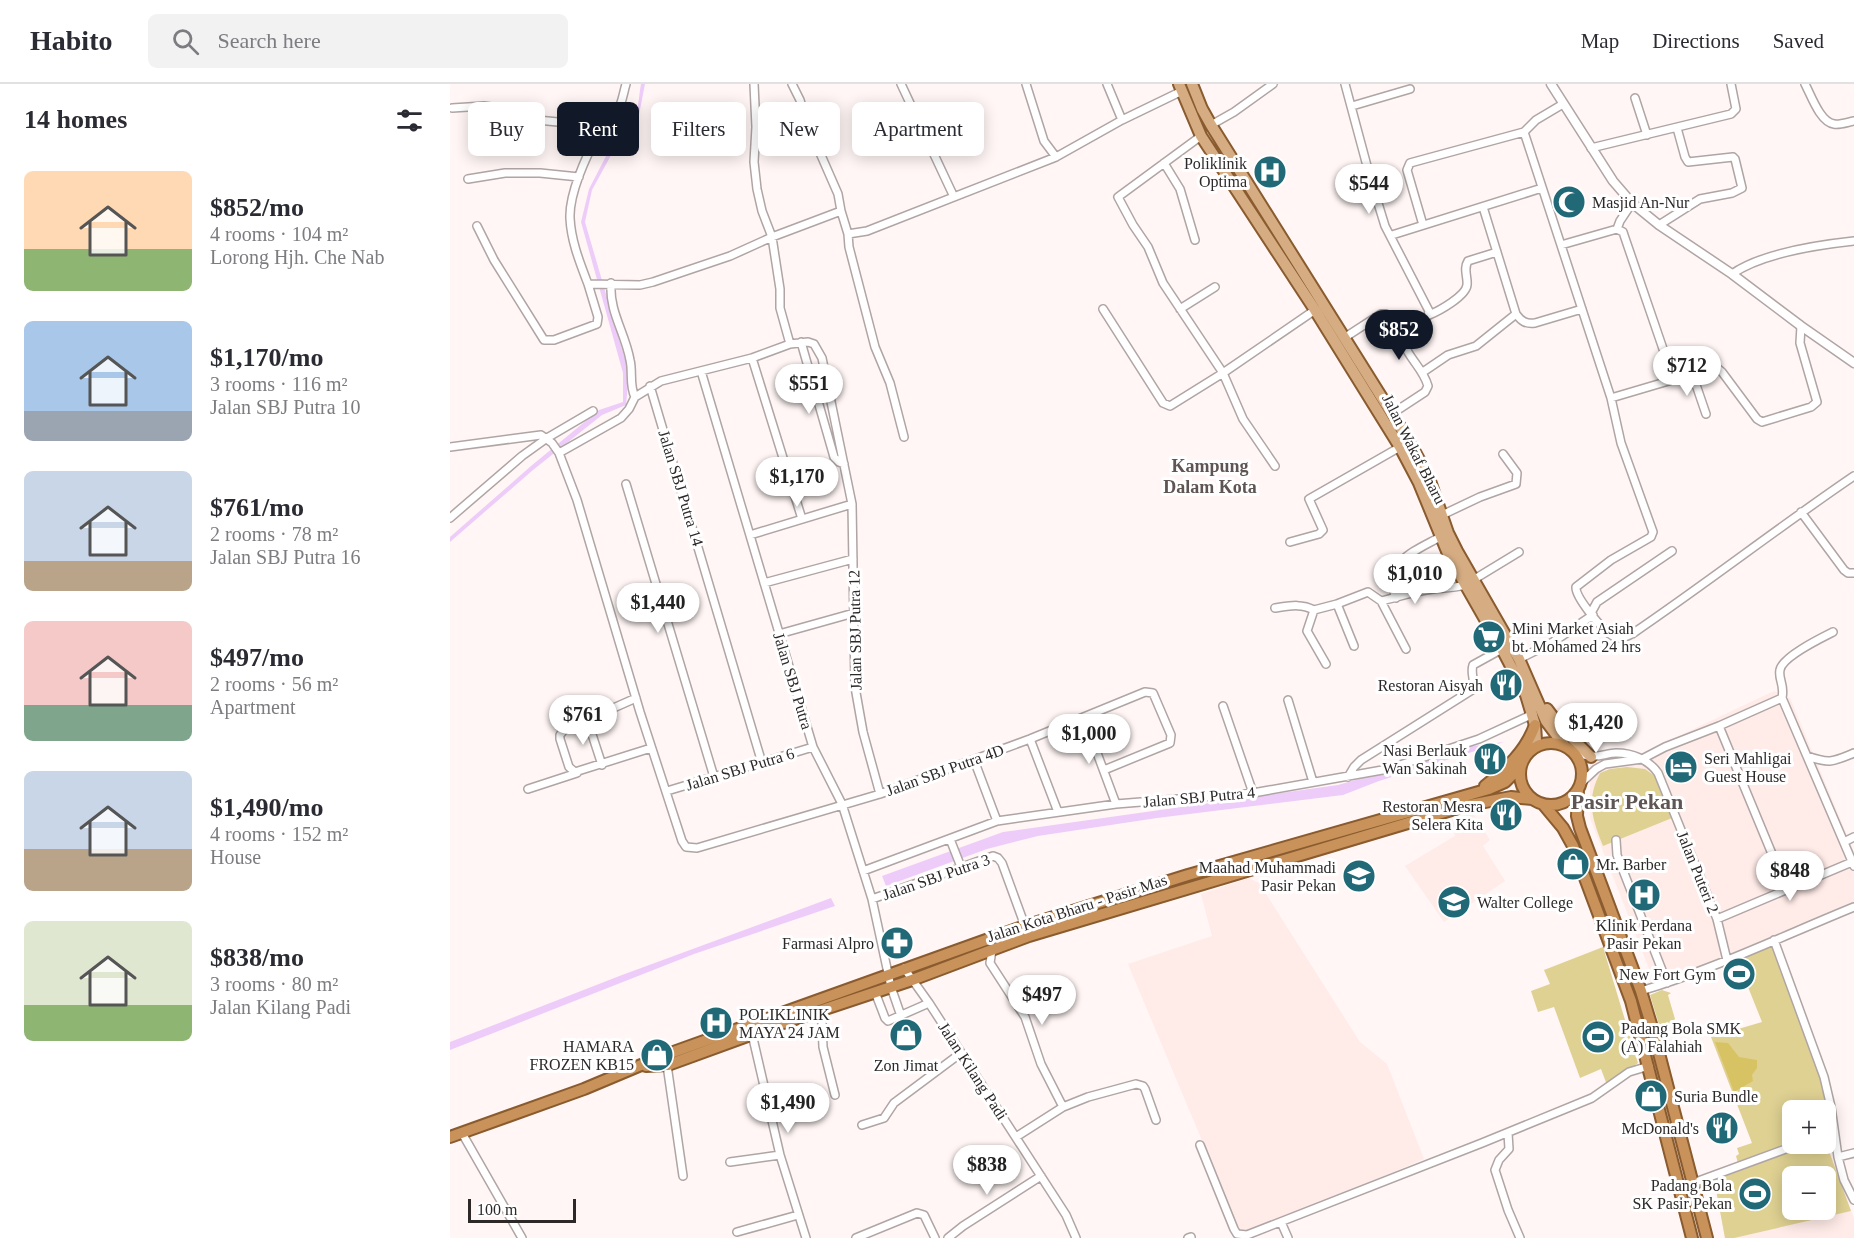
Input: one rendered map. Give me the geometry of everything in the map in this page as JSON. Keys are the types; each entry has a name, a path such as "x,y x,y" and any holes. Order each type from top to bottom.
{"highway":[{"path":"1478,791 1508,768 1526,743 1534,719"},
{"path":"1692,1238 1631,1001 1573,846 1563,828 1522,785 1520,767 1522,760 1532,748 1548,743 1568,749 1580,764 1582,777 1577,816 1580,828 1641,991 1707,1238"},
{"name":"Jalan Kota Bharu - Pasir Mas","path":"450,1137 665,1055 1025,926 1188,875 1498,785 1511,777 1520,767"},
{"path":"1538,801 1563,803 1579,787"},
{"name":"Jalan Kota Bharu - Pasir Mas","path":"637,1067 667,1065 912,980 1029,936 1465,806 1511,796 1538,801"}],"main road":[{"name":"Jalan Wakaf Bharu","path":"1192,84 1211,125 1393,413 1429,478 1470,583 1526,695 1534,719"},
{"name":"Jalan Wakaf Bharu","path":"1181,87 1201,136 1315,310 1400,447 1419,483 1440,537 1519,659 1546,721 1568,749"},
{"path":"1525,673 1552,717 1591,757"},
{"path":"1532,748 1536,740 1534,719"}],"street":[{"path":"622,102 626,84"},
{"path":"754,84 756,127 754,162 757,189 762,212 772,237 780,289 780,308 790,344"},
{"path":"792,84 838,194 875,347 890,383 904,437"},
{"path":"901,84 954,197"},
{"path":"1026,84 1044,141 1056,157"},
{"path":"1107,84 1122,120"},
{"path":"1211,125 1234,112 1273,84"},
{"path":"1345,84 1385,226 1392,235 1429,315"},
{"path":"1551,84 1613,181 1632,203 1659,225 1732,274 1854,363"},
{"path":"1591,148 1734,112 1736,105 1731,84"},
{"path":"1805,84 1828,122 1836,124 1854,121"},
{"path":"848,234 867,231 1056,157 1181,87"},
{"path":"1352,106 1410,89"},
{"path":"1635,99 1647,135"},
{"path":"1423,225 1407,170 1410,163 1524,132 1536,120 1563,104"},
{"path":"452,108 484,106 498,108 517,118 557,122"},
{"path":"1659,225 1700,199 1732,193 1742,188 1733,157 1688,162 1677,128"},
{"path":"1524,132 1611,398 1621,443 1653,532 1649,538 1611,560 1578,584 1575,591 1592,614 1614,637 1623,638 1632,634 1717,576 1801,512 1854,476"},
{"path":"1201,136 1118,197 1148,247 1163,283 1223,373 1243,419 1275,466"},
{"path":"477,226 494,260 543,340 554,340 597,324 598,317 591,284 573,240 570,225 571,202 589,156"},
{"path":"1164,163 1180,189 1195,240"},
{"path":"468,179 505,173 540,173 579,177"},
{"path":"1392,235 1542,188"},
{"path":"1617,229 1632,203"},
{"path":"1483,207 1516,314 1521,321 1528,324 1535,323 1582,309"},
{"path":"591,284 640,285 653,282 730,256 772,237 841,211"},
{"path":"1561,245 1617,229 1623,232 1673,378"},
{"path":"1732,274 1746,265 1817,245 1854,240"},
{"path":"1402,336 1424,322 1429,315 1464,294 1467,287 1465,266 1468,261 1497,252"},
{"path":"609,283 610,302 631,363 631,385 635,397"},
{"path":"1180,309 1215,286"},
{"path":"1103,309 1166,405 1170,406 1315,310"},
{"path":"1344,338 1384,314 1390,317 1427,382 1427,389 1393,413"},
{"path":"1423,372 1448,355 1467,351 1476,346 1516,314"},
{"path":"1611,398 1712,367 1719,368 1757,419 1762,422 1811,406 1817,402 1800,343 1801,326"},
{"path":"558,452 621,418 635,397 661,381 752,358 801,342"},
{"name":"Jalan SBJ Putra 12","path":"844,464 834,457 801,342 814,344 822,358 844,464 852,504 855,687 880,794"},
{"path":"752,358 802,519"},
{"name":"Jalan SBJ Putra","path":"701,372 813,747 842,804 872,899 891,987 901,1016"},
{"path":"1692,373 1706,414"},
{"name":"Jalan SBJ Putra 14","path":"650,386 762,763"},
{"path":"450,518 509,466 592,411"},
{"path":"450,447 535,435 549,440 558,452 577,500 651,748 667,791"},
{"path":"1290,542 1319,534 1323,530 1309,499 1400,447"},
{"path":"1442,515 1480,497 1516,484 1517,473 1503,454"},
{"path":"626,484 714,777"},
{"path":"750,535 852,504"},
{"path":"1801,512 1844,570 1854,573"},
{"path":"1396,598 1392,580 1400,562 1440,537"},
{"path":"1519,659 1553,642 1592,614 1597,602 1672,551"},
{"path":"1381,601 1423,591 1451,589 1470,583 1519,552"},
{"path":"764,584 853,559"},
{"path":"1275,608 1298,605 1314,610 1368,592 1381,601 1406,649"},
{"path":"1337,603 1354,646"},
{"path":"1314,610 1307,631 1326,664"},
{"path":"779,634 854,614"},
{"path":"1717,919 1853,864 1782,698 1784,689 1780,669 1782,664 1833,632"},
{"path":"1348,777 1361,760 1472,690 1475,683 1471,670 1473,665 1502,649"},
{"name":"Jalan SBJ Putra 4D","path":"667,791 684,844 692,849 697,848 880,794 1149,692 1155,697 1171,739 1167,745 1104,770"},
{"path":"579,772 572,771 569,767 560,735 564,730 636,698"},
{"path":"1579,787 1596,768 1605,764 1642,759 1665,747 1782,698"},
{"path":"1288,700 1313,782"},
{"path":"1223,706 1253,793"},
{"path":"1084,717 1116,804"},
{"name":"Jalan SBJ Putra 4","path":"863,872 951,841 997,821 1116,804 1253,793 1348,777 1388,769 1534,719"},
{"path":"587,720 602,765"},
{"path":"1719,726 1787,890"},
{"path":"1030,739 1058,812"},
{"name":"Jalan SBJ Putra 6","path":"667,791 813,747"},
{"path":"528,789 651,748"},
{"path":"1568,749 1591,757 1616,753 1642,759"},
{"path":"1807,756 1825,762 1854,753"},
{"name":"Jalan Puteri 2","path":"1642,759 1652,765 1658,773 1717,919 1727,960"},
{"path":"974,760 997,821"},
{"path":"1844,842 1854,837"},
{"path":"1616,840 1617,855 1667,983"},
{"path":"951,841 960,865"},
{"name":"Jalan SBJ Putra 3","path":"872,899 988,856 998,858 1002,863 1025,926"},
{"path":"1641,991 1727,960 1854,907"},
{"path":"1774,940 1824,1077 1829,1100"},
{"path":"992,951 990,963 1024,1017 1041,1064 1064,1107"},
{"name":"Jalan Kilang Padi","path":"904,968 1066,1215 1077,1238"},
{"path":"875,992 888,1021 929,1003"},
{"path":"818,1011 822,1023 823,1047 835,1095"},
{"path":"752,1034 780,1155 806,1238"},
{"path":"862,1125 884,1118 894,1103 961,1053"},
{"path":"667,1065 683,1176"},
{"path":"1200,1145 1237,1234 1247,1235 1592,1098 1629,1072 1649,1066"},
{"path":"1016,1137 1064,1107 1106,1091 1140,1084 1145,1089 1156,1120"},
{"path":"462,1133 522,1238"},
{"path":"1508,1133 1509,1149 1494,1170 1520,1238"},
{"path":"1836,1147 1844,1180 1854,1200"},
{"path":"1693,1183 1782,1150"},
{"path":"1838,1157 1854,1153"},
{"path":"730,1162 780,1155"},
{"path":"948,1238 1041,1176"},
{"path":"856,1238 917,1213 921,1213 935,1238"},
{"path":"737,1232 798,1215"},
{"path":"1281,1222 1288,1238"}],"shaded area":[{"path":"641,84 645,84 639,115"},
{"path":"606,156 611,156 592,190 585,222 629,373 626,405 602,415 533,470 450,542 450,537 599,410 623,402 623,373 581,222 589,189"},
{"path":"1774,691 1790,698 1854,852 1854,904 1655,984 1590,818 1590,763 1643,753"},
{"path":"1504,742 1379,781 1343,795 1157,818 1038,836 987,849 886,886 882,876 1003,832 1338,785 1473,746"},
{"path":"1627,767 1645,769 1655,776 1672,818 1603,846 1592,810 1593,792 1600,773"},
{"path":"1473,813 1490,840 1483,846 1505,881 1444,922 1405,866 1455,836 1451,820"},
{"path":"1249,878 1259,883 1360,1042 1387,1064 1424,1159 1242,1236 1128,964 1212,936 1201,894"},
{"path":"831,898 835,906 694,954 450,1050 450,1042 622,975"},
{"path":"1774,940 1824,1077 1828,1100 1782,1100 1782,1148 1739,1167 1736,1156 1739,1154 1737,1148 1752,1143 1711,1037 1762,1022 1738,962 1733,963 1732,958"},
{"name":"Padang Bola SMK (A) Falahiah","path":"1603,947 1638,1063 1607,1085 1601,1069 1580,1078 1554,1007 1538,1012 1531,991 1550,984 1544,970"},
{"path":"1662,990 1671,993 1668,995 1675,1019 1660,1028 1650,995"},
{"path":"1715,1042 1728,1043 1739,1057 1757,1060 1757,1068 1752,1075 1753,1081 1734,1092"},
{"name":"Padang Bola SK Pasir Pekan","path":"1782,1153 1832,1154 1836,1166 1782,1166 1782,1220 1836,1220 1836,1167 1854,1219 1854,1238 1725,1238 1714,1179"},
{"name":"Padang Bola SK Pasir Pekan","path":"1782,1154 1830,1154 1834,1166 1782,1166 1782,1220 1812,1220 1734,1238 1725,1238 1714,1179"},
{"name":"Padang Bola SK Pasir Pekan","path":"1836,1170 1851,1211 1836,1214"}],"place":[{"name":"Poliklinik Optima","path":"1270,172"},
{"name":"Masjid An-Nur","path":"1569,202"},
{"name":"Mini Market Asiah bt. Mohamed 24 hrs","path":"1489,637"},
{"name":"Restoran Aisyah","path":"1506,685"},
{"name":"Nasi Berlauk Wan Sakinah","path":"1490,759"},
{"name":"Seri Mahligai Guest House","path":"1681,767"},
{"name":"Restoran Mesra Selera Kita","path":"1506,815"},
{"name":"Mr. Barber","path":"1573,864"},
{"name":"Maahad Muhammadi Pasir Pekan","path":"1359,876"},
{"name":"Klinik Perdana Pasir Pekan","path":"1644,895"},
{"name":"Walter College","path":"1454,902"},
{"name":"Farmasi Alpro","path":"897,943"},
{"name":"New Fort Gym","path":"1739,974"},
{"name":"POLIKLINIK MAYA 24 JAM","path":"716,1023"},
{"name":"Zon Jimat","path":"906,1035"},
{"name":"Padang Bola SMK (A) Falahiah","path":"1598,1037"},
{"name":"HAMARA FROZEN KB15","path":"657,1055"},
{"name":"Suria Bundle","path":"1651,1096"},
{"name":"McDonald's","path":"1722,1128"},
{"name":"Padang Bola SK Pasir Pekan","path":"1755,1194"}],"district":[{"name":"Kampung Dalam Kota","path":"1210,476"},
{"name":"Pasir Pekan","path":"1627,801"}]}
